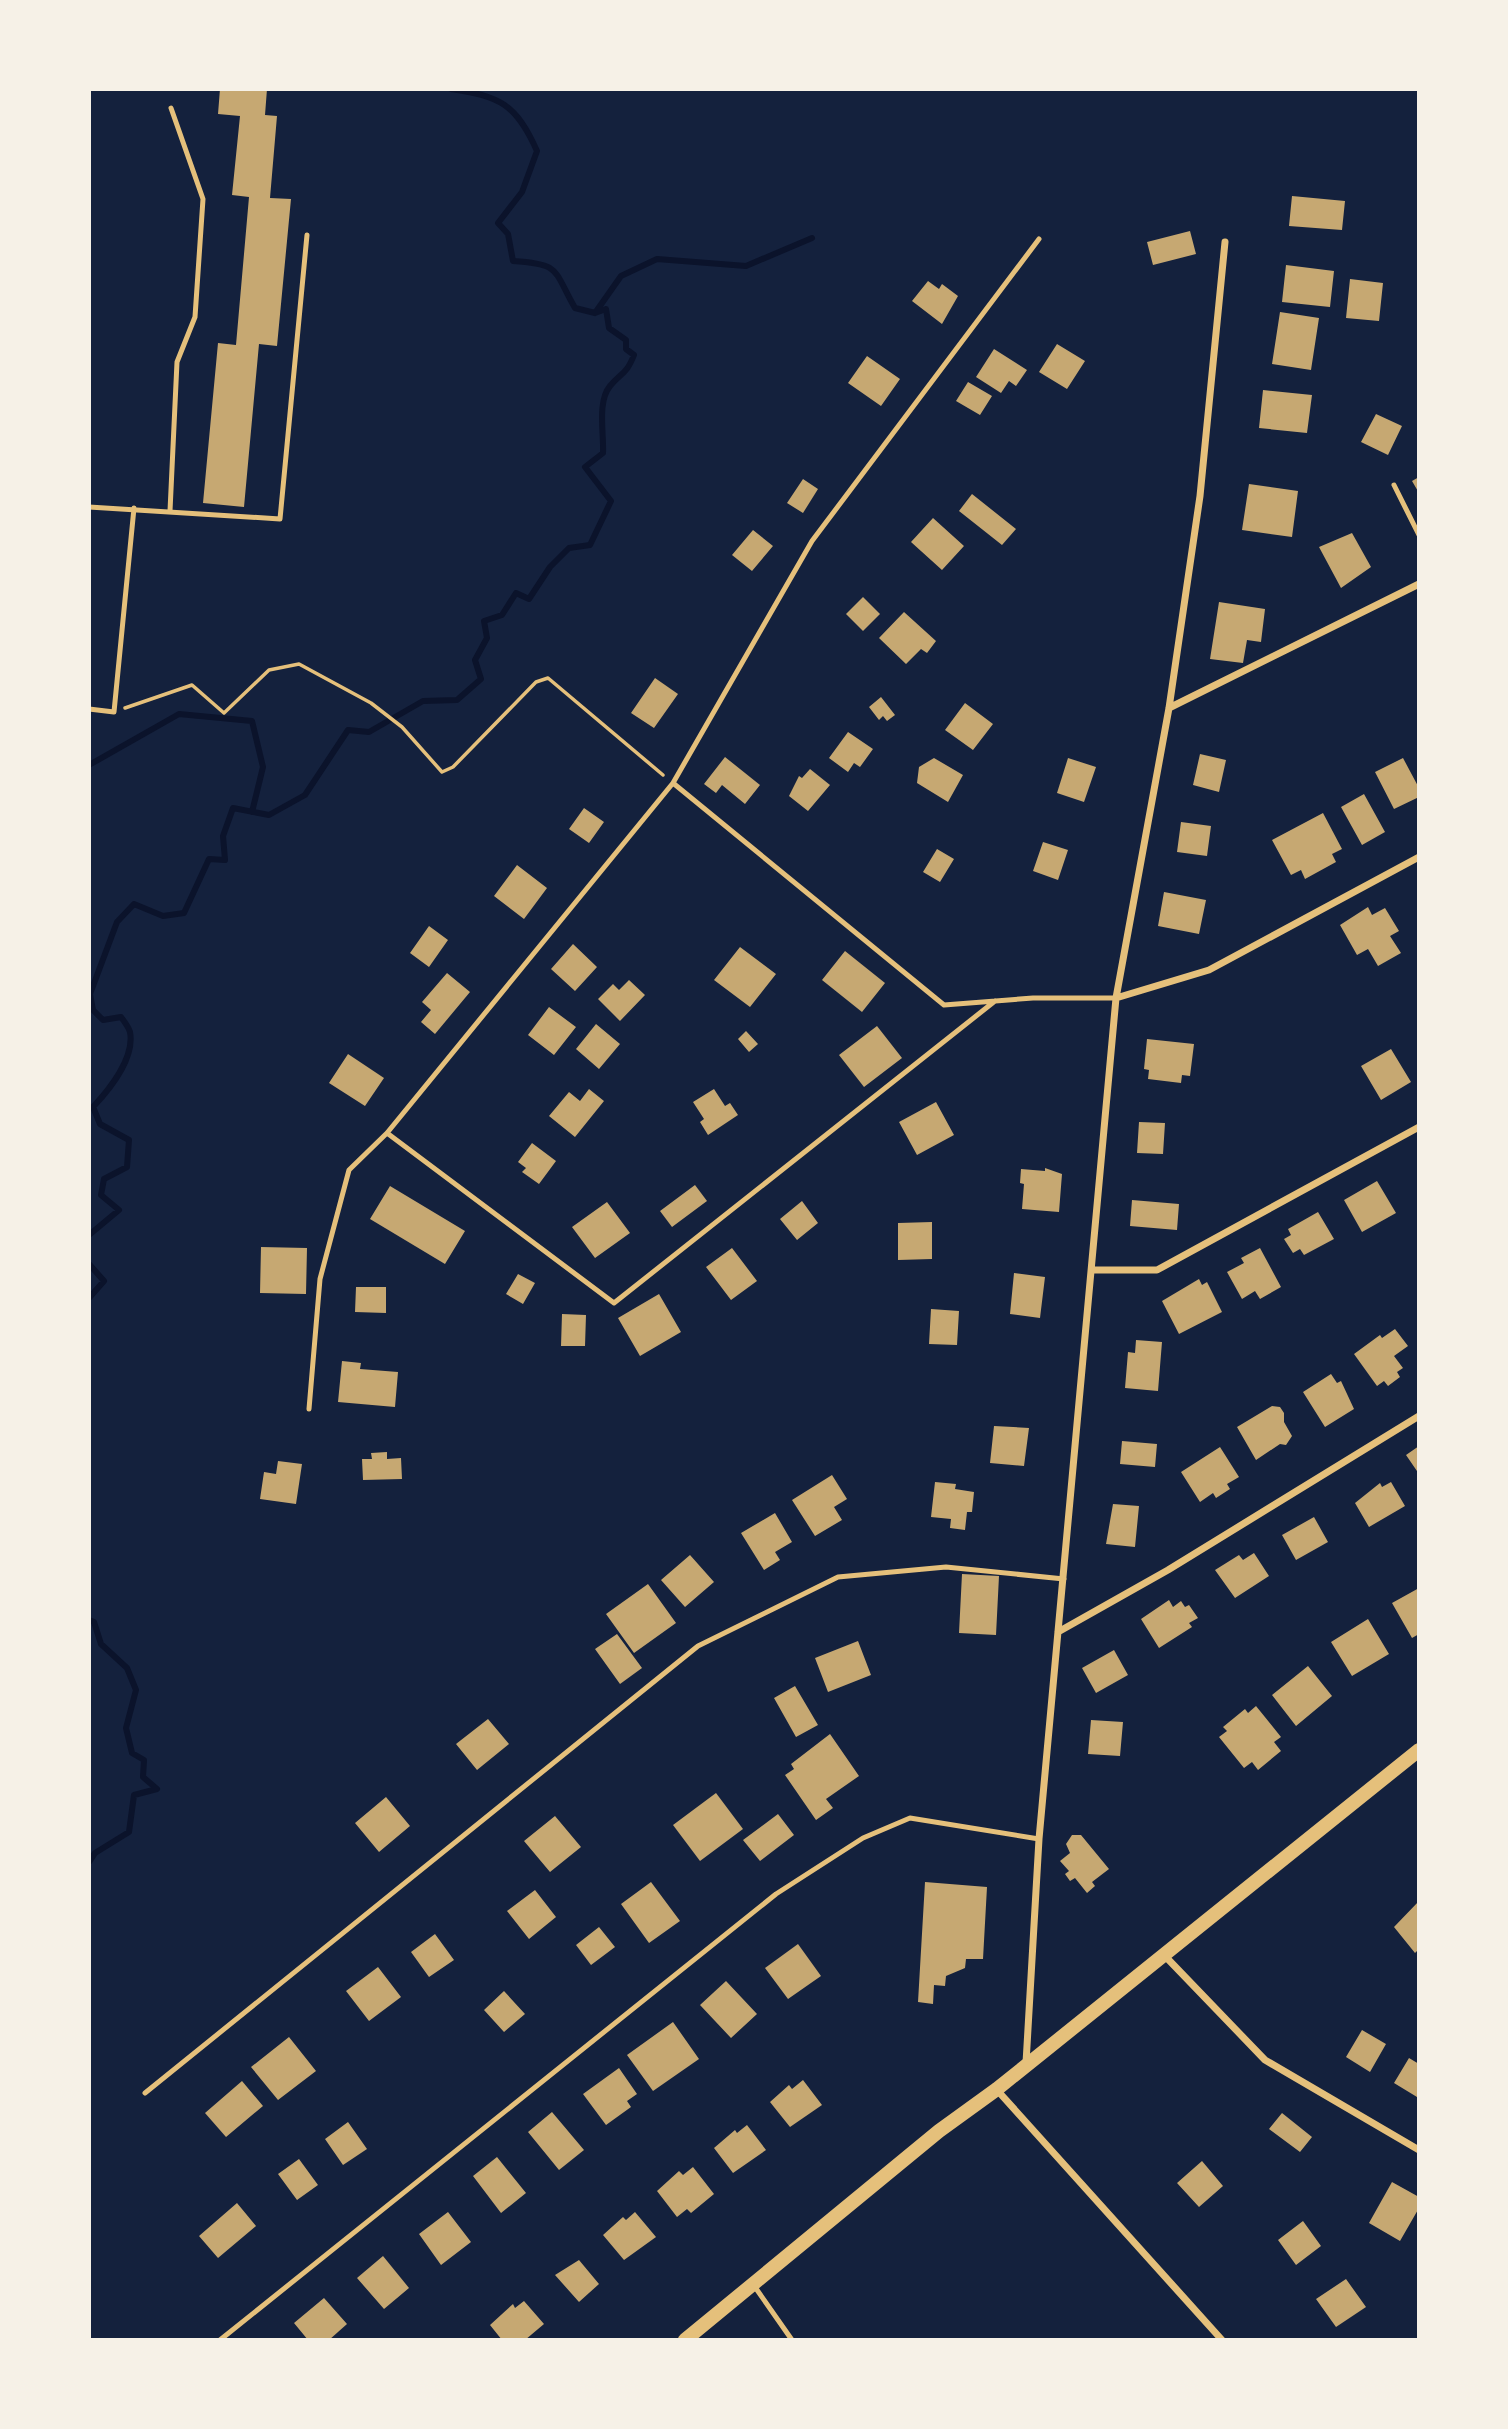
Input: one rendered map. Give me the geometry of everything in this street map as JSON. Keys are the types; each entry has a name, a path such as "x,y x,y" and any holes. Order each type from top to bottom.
{"main road":[{"path":"685,2340 939,2131 997,2089 1419,1750"}],"street":[{"path":"1026,2064 1039,1839 1116,998 1169,708 1200,496 1225,242"},
{"path":"1169,708 1419,584"},
{"path":"1116,998 1209,970 1419,857"},
{"path":"1092,1270 1157,1270 1419,1127"},
{"path":"1058,1633 1168,1570 1419,1416"},
{"path":"1163,1955 1265,2060 1419,2150"},
{"path":"997,2089 1222,2340"}],"lane":[{"path":"170,511 177,362 195,317 203,199 171,108"},
{"path":"89,507 280,519 307,235"},
{"path":"309,1409 320,1279 349,1170 387,1133 673,783 813,541 1039,239"},
{"path":"1394,485 1419,535"},
{"path":"89,709 114,712 134,508"},
{"path":"673,783 944,1005 1116,998"},
{"path":"387,1133 614,1303 995,1001"},
{"path":"145,2093 698,1646 838,1577 946,1567 1064,1579"},
{"path":"220,2340 776,1894 863,1838 910,1818 1039,1839"},
{"path":"753,2284 792,2340"}],"path":[{"path":"114,712 192,685 224,713 269,670 299,664 371,703 402,727 442,772 453,767 536,682 548,678 673,783"}],"building":[{"path":"220,89 267,89 265,115 277,116 270,198 291,199 277,346 259,344 244,507 203,503 218,343 236,345 249,197 232,195 240,116 218,114"},
{"path":"1292,196 1345,201 1342,230 1289,226"},
{"path":"1190,231 1196,254 1153,265 1147,242"},
{"path":"1286,265 1334,271 1330,307 1282,302"},
{"path":"1350,279 1383,283 1379,321 1346,318"},
{"path":"928,281 939,289 942,284 958,296 942,324 912,301"},
{"path":"1280,312 1319,318 1311,370 1272,364"},
{"path":"1057,344 1085,361 1067,389 1039,372"},
{"path":"994,349 1027,370 1016,386 1009,381 1001,393 976,377"},
{"path":"867,356 900,379 881,406 848,383"},
{"path":"968,382 992,396 980,415 956,401"},
{"path":"1263,390 1312,395 1307,433 1259,428"},
{"path":"1376,414 1402,426 1388,455 1361,442"},
{"path":"1419,477 1419,493 1412,481"},
{"path":"803,479 818,489 803,513 787,503"},
{"path":"1249,484 1298,491 1292,537 1242,530"},
{"path":"972,494 1016,529 1002,545 959,511"},
{"path":"933,518 964,546 942,570 911,542"},
{"path":"753,530 773,546 752,571 732,555"},
{"path":"1352,533 1371,567 1341,588 1319,547"},
{"path":"863,597 880,614 863,631 846,614"},
{"path":"1219,602 1265,609 1261,642 1247,640 1243,663 1210,659"},
{"path":"904,612 936,641 927,653 921,649 906,664 879,638"},
{"path":"655,678 678,694 654,728 631,713"},
{"path":"881,697 895,715 887,721 883,716 879,720 869,707"},
{"path":"965,703 993,724 973,750 945,730"},
{"path":"848,732 873,749 860,767 854,763 848,772 829,758"},
{"path":"1200,754 1226,760 1219,792 1193,785"},
{"path":"725,757 760,785 745,804 722,785 716,793 704,784"},
{"path":"934,758 963,775 948,802 917,783 919,767"},
{"path":"1068,758 1096,767 1084,802 1057,793"},
{"path":"1403,758 1419,788 1419,797 1394,809 1375,772"},
{"path":"810,769 830,785 808,811 789,796 799,776 802,778"},
{"path":"1364,794 1385,832 1362,845 1341,807"},
{"path":"584,808 604,822 589,843 569,829"},
{"path":"1323,813 1342,849 1332,854 1336,862 1305,879 1301,870 1291,875 1272,840"},
{"path":"1181,822 1211,826 1207,856 1177,852"},
{"path":"1043,842 1068,850 1058,880 1033,871"},
{"path":"937,849 954,859 940,882 923,872"},
{"path":"517,865 547,888 524,919 494,896"},
{"path":"1164,892 1206,900 1199,934 1158,926"},
{"path":"1368,907 1372,915 1385,908 1399,931 1390,936 1401,953 1378,966 1368,949 1357,955 1340,925"},
{"path":"429,926 448,940 429,967 410,953"},
{"path":"573,944 597,967 575,991 551,969"},
{"path":"740,947 776,974 750,1007 714,980"},
{"path":"845,951 885,983 862,1012 822,980"},
{"path":"447,973 470,992 435,1034 421,1022 431,1010 422,1002"},
{"path":"629,980 645,995 620,1021 598,999 613,984 619,990"},
{"path":"549,1007 576,1027 554,1055 528,1035"},
{"path":"596,1024 620,1044 599,1069 576,1049"},
{"path":"877,1026 902,1058 864,1087 839,1055"},
{"path":"746,1031 758,1044 749,1052 738,1039"},
{"path":"1147,1039 1194,1044 1190,1076 1182,1075 1181,1083 1148,1079 1149,1070 1144,1069"},
{"path":"1391,1049 1411,1082 1381,1100 1361,1066"},
{"path":"348,1054 384,1078 365,1106 329,1083"},
{"path":"589,1089 604,1101 575,1137 549,1116 569,1092 580,1101"},
{"path":"714,1089 725,1106 730,1103 738,1115 708,1135 700,1122 704,1119 693,1102"},
{"path":"936,1102 954,1135 917,1155 899,1122"},
{"path":"1139,1122 1165,1123 1163,1154 1137,1153"},
{"path":"532,1143 556,1161 539,1184 522,1172 526,1168 518,1162"},
{"path":"1045,1168 1062,1174 1059,1212 1022,1209 1024,1184 1020,1183 1021,1169 1045,1171"},
{"path":"1377,1181 1396,1213 1362,1232 1344,1200"},
{"path":"695,1185 707,1201 672,1227 660,1211"},
{"path":"390,1186 465,1231 445,1264 370,1219"},
{"path":"1132,1200 1179,1204 1177,1230 1130,1226"},
{"path":"802,1201 818,1223 797,1240 780,1219"},
{"path":"607,1202 630,1233 595,1258 572,1227"},
{"path":"1318,1212 1334,1239 1304,1255 1300,1249 1293,1253 1284,1239 1291,1235 1288,1229"},
{"path":"932,1222 932,1259 898,1260 898,1223"},
{"path":"261,1247 307,1248 306,1294 260,1293"},
{"path":"732,1248 757,1281 731,1300 706,1267"},
{"path":"1260,1248 1281,1287 1260,1299 1255,1291 1242,1299 1227,1272 1244,1263 1241,1258"},
{"path":"1014,1273 1045,1277 1040,1318 1010,1314"},
{"path":"518,1274 535,1283 523,1304 506,1294"},
{"path":"1199,1279 1202,1285 1207,1282 1222,1312 1179,1334 1162,1301"},
{"path":"356,1287 386,1287 386,1313 355,1312"},
{"path":"659,1294 681,1332 640,1356 618,1318"},
{"path":"931,1309 959,1311 957,1345 929,1344"},
{"path":"562,1314 586,1315 585,1346 561,1346"},
{"path":"1395,1329 1408,1346 1394,1356 1403,1368 1397,1372 1400,1377 1388,1386 1384,1381 1377,1386 1354,1354 1380,1335 1382,1338"},
{"path":"1136,1340 1162,1342 1158,1391 1125,1388 1128,1352 1135,1353"},
{"path":"342,1361 361,1363 360,1369 398,1372 395,1407 338,1402"},
{"path":"1331,1374 1337,1383 1341,1381 1354,1409 1325,1427 1303,1392"},
{"path":"1272,1406 1280,1407 1284,1413 1284,1422 1292,1436 1286,1445 1280,1444 1256,1460 1237,1427"},
{"path":"994,1426 1029,1428 1024,1466 990,1463"},
{"path":"1122,1441 1157,1444 1155,1467 1120,1464"},
{"path":"1419,1446 1419,1474 1406,1455"},
{"path":"1220,1447 1239,1477 1227,1484 1230,1489 1216,1498 1213,1493 1200,1502 1181,1472"},
{"path":"387,1452 387,1459 401,1458 402,1479 363,1480 362,1459 372,1459 371,1453"},
{"path":"278,1461 302,1464 296,1504 260,1499 264,1472 276,1474"},
{"path":"832,1475 847,1499 834,1507 842,1520 815,1536 792,1500"},
{"path":"935,1482 956,1484 955,1489 974,1492 972,1512 967,1512 965,1530 950,1528 951,1519 931,1517"},
{"path":"1391,1482 1405,1506 1369,1527 1355,1503 1380,1483 1382,1487"},
{"path":"1113,1504 1139,1506 1135,1547 1106,1544"},
{"path":"775,1513 792,1542 775,1552 780,1560 764,1570 741,1533"},
{"path":"1314,1517 1328,1542 1296,1560 1282,1535"},
{"path":"1254,1553 1269,1576 1235,1598 1215,1570 1239,1555 1243,1560"},
{"path":"690,1555 714,1582 685,1607 661,1580"},
{"path":"962,1574 999,1576 996,1635 959,1633"},
{"path":"648,1584 676,1623 634,1653 606,1614"},
{"path":"1419,1588 1419,1634 1412,1638 1392,1603"},
{"path":"1169,1600 1173,1607 1181,1601 1185,1607 1189,1605 1198,1618 1189,1623 1192,1627 1159,1648 1141,1619"},
{"path":"1368,1619 1389,1654 1352,1676 1331,1642"},
{"path":"617,1634 642,1668 620,1684 595,1649"},
{"path":"858,1641 871,1675 828,1692 815,1658"},
{"path":"1114,1650 1128,1675 1096,1693 1082,1668"},
{"path":"1308,1666 1332,1696 1296,1726 1272,1695"},
{"path":"795,1686 818,1725 796,1737 774,1698"},
{"path":"1256,1706 1281,1737 1274,1742 1281,1751 1258,1770 1252,1762 1244,1768 1219,1737 1227,1731 1223,1727 1245,1709 1248,1713"},
{"path":"488,1719 509,1744 477,1770 456,1744"},
{"path":"1091,1720 1123,1722 1120,1756 1088,1754"},
{"path":"830,1734 859,1776 826,1799 833,1808 816,1820 785,1775 794,1769 791,1764"},
{"path":"716,1793 743,1829 700,1861 673,1825"},
{"path":"386,1797 410,1826 379,1852 355,1823"},
{"path":"778,1814 794,1835 760,1861 743,1840"},
{"path":"555,1816 581,1847 550,1872 524,1841"},
{"path":"1072,1835 1081,1835 1109,1869 1092,1882 1095,1886 1087,1893 1075,1878 1070,1881 1065,1874 1069,1871 1060,1861 1070,1853 1066,1844"},
{"path":"651,1882 680,1921 649,1943 621,1904"},
{"path":"925,1882 987,1887 983,1959 966,1959 965,1968 946,1976 945,1986 934,1985 933,2004 918,2002"},
{"path":"535,1890 556,1917 529,1939 507,1911"},
{"path":"1419,1901 1419,1949 1415,1953 1394,1927"},
{"path":"599,1927 615,1947 591,1965 576,1945"},
{"path":"435,1934 454,1960 429,1977 411,1952"},
{"path":"798,1944 821,1976 788,1999 765,1968"},
{"path":"378,1967 401,1997 369,2021 346,1991"},
{"path":"726,1981 757,2014 731,2038 700,2005"},
{"path":"504,1991 525,2014 504,2032 484,2010"},
{"path":"673,2022 699,2059 653,2091 627,2055"},
{"path":"1362,2030 1386,2044 1370,2072 1346,2057"},
{"path":"289,2037 316,2071 278,2100 251,2067"},
{"path":"1409,2058 1419,2064 1417,2097 1394,2083"},
{"path":"619,2068 637,2094 627,2101 631,2107 606,2125 583,2094"},
{"path":"803,2080 822,2105 790,2127 770,2102 789,2085 792,2089"},
{"path":"242,2081 263,2106 226,2137 205,2113"},
{"path":"552,2112 584,2150 559,2170 528,2132"},
{"path":"1282,2113 1312,2137 1300,2152 1269,2129"},
{"path":"348,2122 367,2149 343,2165 325,2139"},
{"path":"747,2125 766,2150 733,2173 714,2148 735,2130 737,2133"},
{"path":"497,2157 526,2193 501,2213 473,2176"},
{"path":"299,2159 318,2185 297,2200 278,2174"},
{"path":"1202,2161 1223,2186 1199,2207 1177,2183"},
{"path":"693,2167 714,2194 691,2213 687,2209 677,2217 657,2191 679,2171 683,2175"},
{"path":"1392,2182 1419,2197 1419,2208 1400,2241 1369,2223"},
{"path":"237,2203 256,2226 218,2258 199,2236"},
{"path":"448,2212 471,2242 441,2265 419,2234"},
{"path":"635,2212 656,2237 624,2260 603,2235 623,2217 626,2220"},
{"path":"1303,2221 1321,2246 1296,2265 1278,2240"},
{"path":"383,2256 409,2288 384,2309 357,2278"},
{"path":"579,2260 599,2284 579,2302 555,2275"},
{"path":"1346,2279 1366,2307 1336,2327 1316,2299"},
{"path":"324,2298 347,2324 329,2340 308,2340 294,2323"},
{"path":"524,2301 544,2324 525,2340 502,2340 490,2325 513,2304 515,2308"}],"waterway":[{"path":"89,1235 119,1210 101,1195 104,1179 127,1167 129,1140 100,1124 93,1107 125,1063 131,1042 129,1030 121,1017 103,1020 93,1010 90,994 117,922 134,904 163,916 184,913 209,859 225,860 223,836 233,808 269,815 305,795 348,730 369,732 423,701 457,700 481,679 475,660 487,638 484,621 502,615 516,593 529,599 550,567 569,548 590,545 611,501 585,467 603,453 602,409 606,393 626,370 634,355 626,349 626,340 609,328 606,309 595,313 575,308 554,271 540,264 513,261 508,234 498,223 522,192 537,151 522,122 504,105 482,95 451,89"},
{"path":"595,313 621,276 657,259 746,266 812,238"},
{"path":"89,765 179,714 252,721 263,767 252,812"},
{"path":"89,1264 104,1281 89,1298"},
{"path":"89,1620 94,1622 101,1644 127,1668 136,1690 126,1728 132,1753 144,1760 143,1777 157,1789 134,1795 129,1832 95,1853 89,1862"}]}
